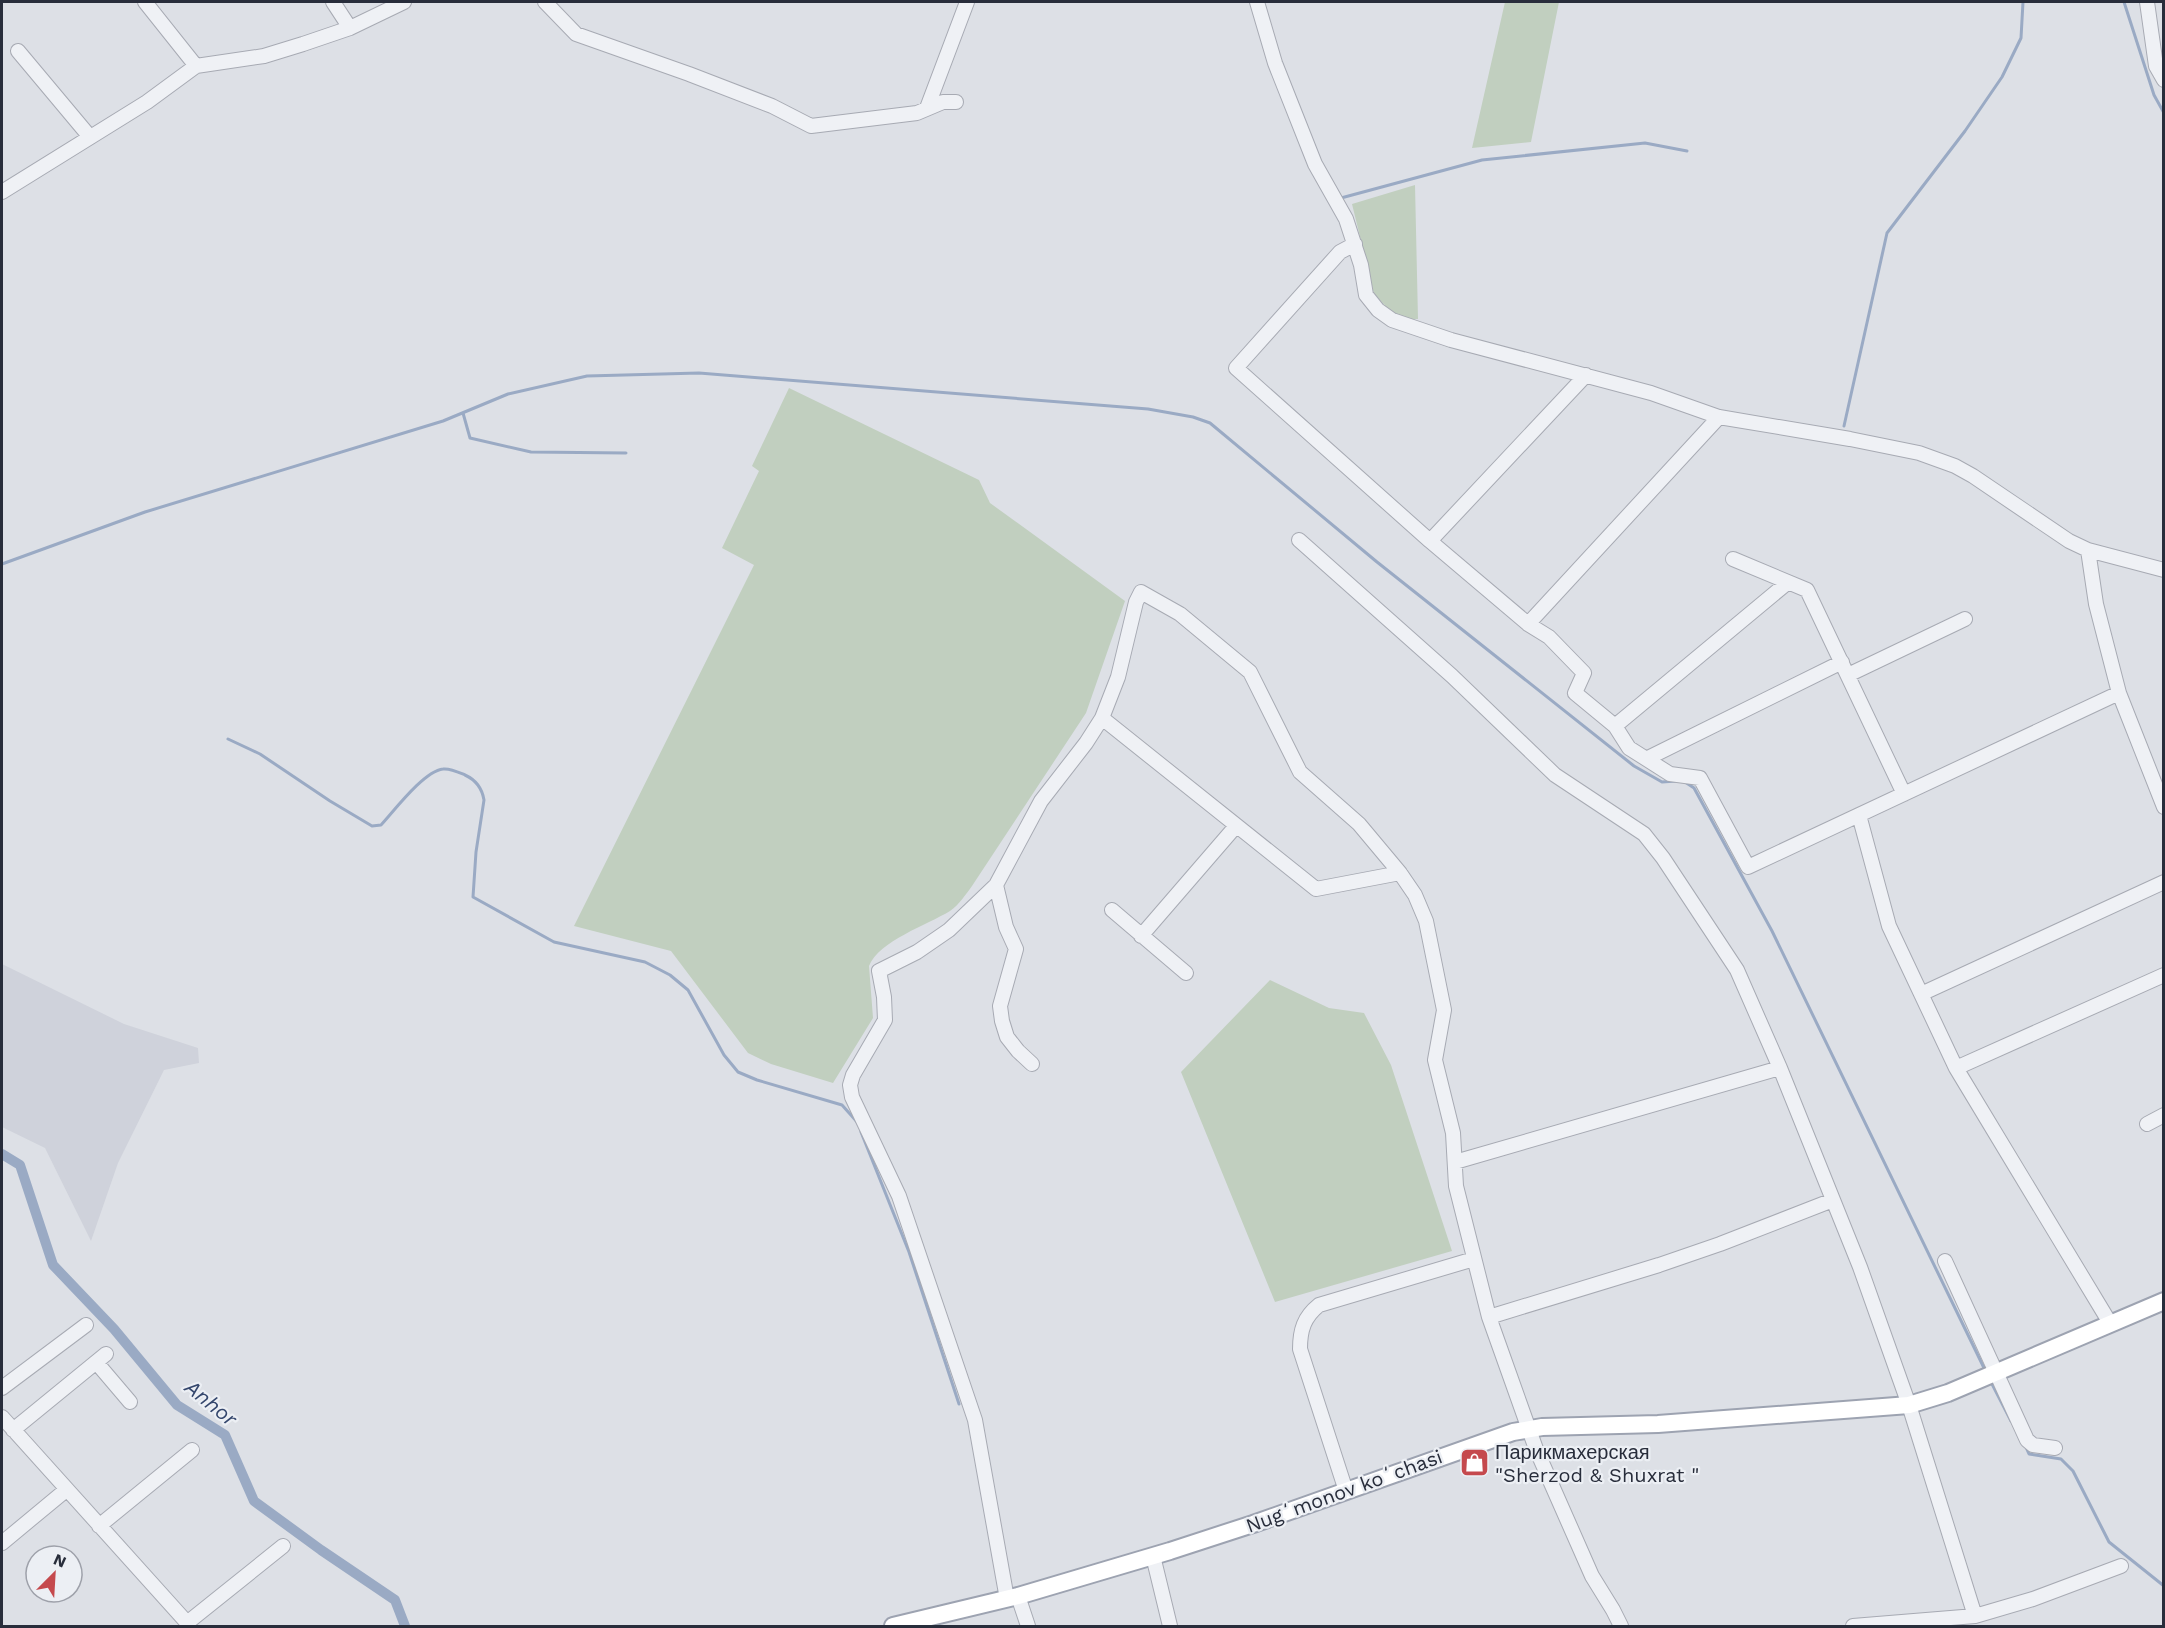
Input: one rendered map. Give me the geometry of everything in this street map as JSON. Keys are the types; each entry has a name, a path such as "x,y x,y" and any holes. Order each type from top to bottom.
{"main road":[{"path":"1995,1372 2163,1301"},
{"name":"Nugʻmonov koʻchasi","path":"893,1626 1013,1598 1153,1556 1253,1524 1489,1440 1528,1429 1559,1426 1658,1424 1909,1405 1940,1396 1995,1372"}],"street":[{"path":"145,2 196,66"},
{"path":"333,2 350,28"},
{"path":"2,192 147,102 196,66 264,56 350,28 404,2"},
{"path":"545,2 576,34 771,106 811,126 916,112 943,102 956,102"},
{"path":"927,108 967,2"},
{"path":"1257,2 1275,63 1315,164 1346,219 1361,265 1366,295 1378,310 1392,320 1441,337 1651,393 1719,417 1899,448 1937,459 1973,476 2052,531 2088,550 2163,570"},
{"path":"2147,2 2156,66 2163,80"},
{"path":"18,51 90,137"},
{"path":"1355,244 1340,252 1236,368 1430,541 1528,624 1549,638 1584,673 1575,693 1615,726 1629,748 1670,774 1700,778 1748,867 2119,693"},
{"path":"1430,541 1586,375"},
{"path":"1528,624 1719,417"},
{"path":"1299,540 1452,676 1555,775 1644,834 1663,858 1737,970 1780,1068 1860,1267 1909,1405 1975,1616"},
{"path":"2088,550 2096,604 2119,693 2163,807"},
{"path":"1733,558 1807,590 1904,794"},
{"path":"1615,726 1787,583"},
{"path":"1028,1626 1013,1598 975,1419 899,1196 856,1108 850,1085 857,1066 885,1020 884,997 879,971 916,952 948,930 996,885 1041,801 1086,743 1102,718 1118,677 1136,602 1141,592 1180,614 1250,672 1300,772 1359,824 1400,873 1415,895 1426,921 1444,1010 1435,1060 1453,1133 1456,1186 1489,1317 1528,1429 1592,1576 1621,1626"},
{"path":"1648,758 1845,668 1965,619"},
{"path":"1102,718 1316,889 1400,873"},
{"path":"1859,814 1889,926 1956,1068 2110,1323"},
{"path":"1141,936 1236,826"},
{"path":"1921,994 2163,882"},
{"path":"996,885 1006,927 1016,949 1000,1006 1002,1021 1007,1037 1032,1064"},
{"path":"1112,910 1186,973"},
{"path":"1956,1068 2163,975"},
{"path":"1455,1162 1780,1068"},
{"path":"2147,1124 2163,1115"},
{"path":"1489,1317 1669,1261 1833,1200"},
{"path":"1346,1491 1300,1350 1300,1335 1304,1322 1319,1305 1474,1258"},
{"path":"1945,1261 2027,1440 2033,1445 2055,1448"},
{"path":"2,1388 86,1324"},
{"path":"13,1430 101,1358 130,1402"},
{"path":"2,1417 189,1625 283,1546"},
{"path":"99,1526 192,1450"},
{"path":"2,1543 66,1490"},
{"path":"1153,1556 1170,1626"},
{"path":"1853,1626 1975,1616 2033,1599 2121,1566"}],"shaded area":[{"path":"2,964 124,1024 198,1048 199,1063 164,1070 118,1163 91,1241 45,1148 2,1127"}],"green space":[{"path":"1505,2 1559,2 1531,142 1472,148"},
{"path":"1415,185 1418,319 1398,319 1374,294 1352,204"},
{"path":"789,388 979,480 990,503 1125,601 1086,713 972,886 950,911 893,941 874,957 869,966 873,1018 833,1083 771,1064 748,1053 671,951 574,926 754,565 722,548 759,471 752,466"},
{"path":"1270,980 1329,1008 1364,1013 1391,1065 1452,1251 1275,1302 1181,1072"}],"waterway":[{"path":"1844,426 1887,233 1965,131 2002,77 2021,38 2023,2"},
{"path":"2124,2 2154,95 2164,113"},
{"path":"1341,198 1482,160 1645,143 1687,151"},
{"path":"2,564 145,512 443,421 508,394 587,376 699,373 1148,409 1193,417 1210,423 1377,562 1634,766 1662,782 1676,781"},
{"path":"463,413 470,438 531,452 626,453"},
{"path":"228,739 260,754 372,826 381,825 418,784 435,771 448,769 469,777 478,785 484,800 476,852 473,897 554,942 645,962 670,975 688,990 724,1055 738,1072 757,1080 842,1105 858,1123"},
{"path":"1685,782 1694,788 1772,931 1985,1370"},
{"path":"861,1132 909,1252 959,1404"},
{"name":"Anhor","path":"2,1154 20,1165 53,1265 114,1329 177,1405 225,1435 254,1501 395,1600 405,1626"},
{"path":"1991,1382 2011,1421"},
{"path":"2025,1445 2029,1454 2061,1459 2073,1471 2109,1542 2164,1586"}],"place":[{"name":"Парикмахерская \"Sherzod & Shuxrat \"","path":"1474,1463"}]}
